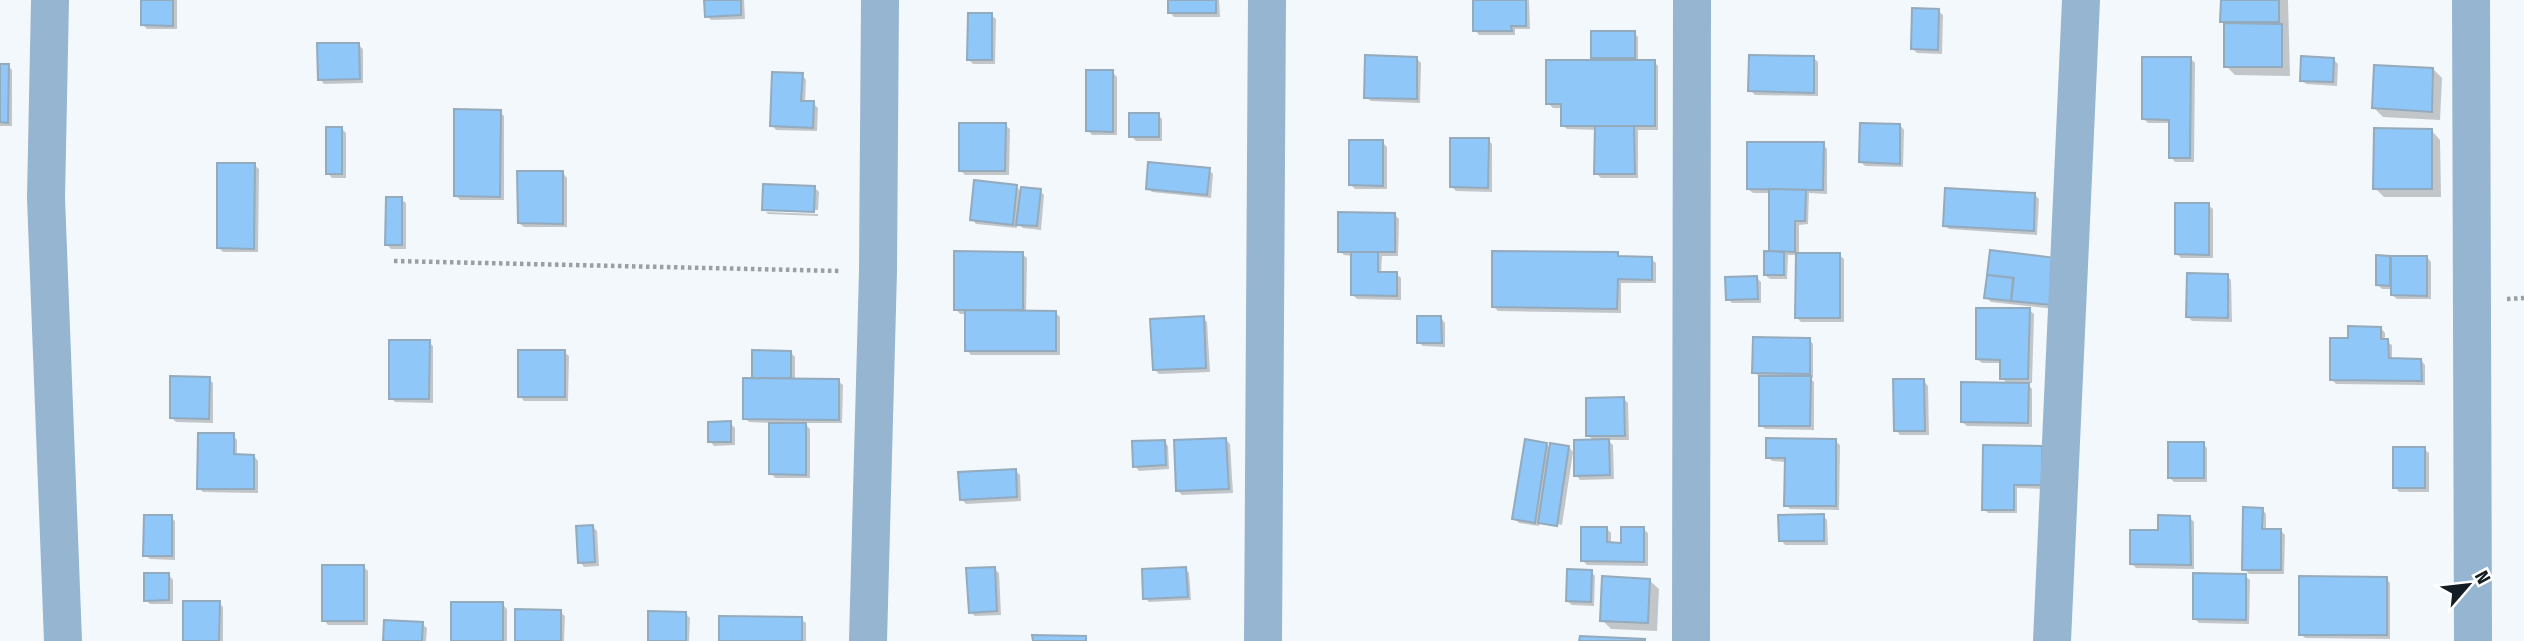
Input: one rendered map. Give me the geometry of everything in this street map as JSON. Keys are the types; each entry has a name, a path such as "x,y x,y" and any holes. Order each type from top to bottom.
{"street":[{"path":"50,0 46,198 63,641"},
{"path":"868,641 878,271 880,0"},
{"path":"1263,641 1266,0"},
{"path":"1691,641 1692,0"},
{"path":"2052,641 2081,0"},
{"path":"2471,0 2473,641"}],"path":[{"path":"394,261 878,271"}],"building":[{"path":"141,0 173,0 173,26 141,25"},
{"path":"704,0 741,0 741,15 705,17"},
{"path":"1168,0 1216,0 1216,13 1168,13"},
{"path":"1473,0 1526,0 1526,26 1511,26 1512,31 1473,31"},
{"path":"2221,0 2279,0 2279,22 2220,22"},
{"path":"1912,8 1939,9 1938,50 1911,49"},
{"path":"968,13 992,13 992,60 967,60"},
{"path":"2224,23 2282,24 2282,67 2224,67"},
{"path":"1591,31 1635,31 1635,58 1591,58"},
{"path":"317,43 359,43 360,79 318,80"},
{"path":"1365,55 1417,57 1417,99 1364,98"},
{"path":"1749,55 1814,56 1814,93 1748,91"},
{"path":"2301,56 2334,58 2333,82 2300,81"},
{"path":"2142,57 2191,57 2190,158 2169,158 2169,120 2142,119"},
{"path":"1546,60 1655,60 1655,126 1561,126 1561,104 1546,104"},
{"path":"0,64 9,64 8,123 0,122"},
{"path":"2374,65 2433,68 2432,112 2372,108"},
{"path":"1086,70 1113,70 1113,132 1086,131"},
{"path":"772,72 803,73 801,101 814,101 813,128 770,126"},
{"path":"454,109 501,110 500,197 454,196"},
{"path":"1129,113 1159,113 1159,137 1129,137"},
{"path":"959,123 1006,123 1005,171 959,171"},
{"path":"1860,123 1900,124 1900,164 1859,162"},
{"path":"1595,126 1634,126 1635,174 1594,174"},
{"path":"326,127 342,127 342,174 326,174"},
{"path":"2374,128 2432,129 2432,189 2373,189"},
{"path":"1450,138 1489,138 1488,188 1450,187"},
{"path":"1349,140 1383,140 1383,186 1349,185"},
{"path":"1747,142 1824,142 1823,190 1747,189"},
{"path":"1148,162 1210,168 1207,195 1146,189"},
{"path":"217,163 255,163 254,249 217,248"},
{"path":"517,171 563,171 563,224 518,223"},
{"path":"974,180 1017,185 1013,225 970,220"},
{"path":"763,184 815,186 814,212 762,210"},
{"path":"1021,187 1041,189 1037,226 1016,225"},
{"path":"1945,188 2035,193 2034,231 1943,226"},
{"path":"1769,189 1806,190 1805,221 1795,221 1795,252 1769,251"},
{"path":"386,197 402,197 402,245 385,245"},
{"path":"2175,203 2209,203 2209,255 2175,254"},
{"path":"1338,212 1395,213 1395,252 1338,252"},
{"path":"1990,250 2056,258 2051,305 2011,301 2014,278 1987,275"},
{"path":"954,251 1023,252 1023,310 954,310"},
{"path":"1492,251 1618,252 1618,256 1652,257 1652,280 1618,279 1617,309 1492,307"},
{"path":"1764,251 1784,252 1784,275 1764,275"},
{"path":"1351,252 1378,252 1378,272 1397,272 1397,296 1351,295"},
{"path":"1796,253 1840,253 1840,318 1795,318"},
{"path":"2376,255 2390,256 2390,286 2376,285"},
{"path":"2391,256 2427,256 2427,296 2391,295"},
{"path":"2187,273 2228,274 2228,318 2186,317"},
{"path":"1987,275 2013,278 2011,301 1984,298"},
{"path":"1757,276 1758,299 1726,300 1725,277"},
{"path":"1976,308 2030,308 2028,379 2000,379 2000,360 1976,359"},
{"path":"965,310 1056,311 1056,351 965,351"},
{"path":"1204,316 1206,368 1153,370 1150,319"},
{"path":"1417,316 1441,316 1442,343 1417,343"},
{"path":"2348,326 2381,327 2381,339 2388,339 2389,358 2421,359 2422,381 2330,380 2330,338 2348,338"},
{"path":"1753,337 1810,338 1810,374 1752,373"},
{"path":"389,340 430,340 429,399 389,399"},
{"path":"518,350 565,350 565,397 518,397"},
{"path":"752,350 791,351 791,378 752,378"},
{"path":"170,376 210,377 209,419 170,418"},
{"path":"1759,376 1811,376 1810,426 1759,426"},
{"path":"743,378 839,379 839,420 743,419"},
{"path":"1893,379 1924,379 1925,431 1894,431"},
{"path":"1961,382 2029,383 2028,423 1961,422"},
{"path":"1624,397 1625,436 1586,436 1586,398"},
{"path":"731,421 731,442 708,442 708,422"},
{"path":"769,423 806,423 806,475 769,474"},
{"path":"198,433 234,433 234,454 254,455 254,489 197,489"},
{"path":"1226,438 1229,489 1176,491 1174,440"},
{"path":"1766,438 1836,439 1836,506 1784,506 1785,458 1766,458"},
{"path":"1525,439 1547,443 1535,523 1512,519"},
{"path":"1609,439 1610,475 1574,476 1574,440"},
{"path":"1165,440 1166,465 1133,467 1132,441"},
{"path":"2168,442 2204,442 2204,478 2168,478"},
{"path":"1550,443 1569,446 1557,526 1538,523"},
{"path":"1983,445 2042,446 2042,485 2014,485 2014,510 1982,510"},
{"path":"2393,447 2425,447 2425,488 2393,488"},
{"path":"1016,469 1017,497 960,500 958,472"},
{"path":"2243,507 2263,508 2262,529 2281,529 2281,570 2242,570"},
{"path":"1824,514 1824,541 1779,541 1778,515"},
{"path":"144,515 172,515 172,556 143,556"},
{"path":"2158,515 2190,516 2191,565 2130,564 2130,530 2158,530"},
{"path":"593,525 595,562 578,563 576,526"},
{"path":"1581,527 1607,527 1607,542 1621,543 1621,527 1644,527 1644,562 1581,561"},
{"path":"322,565 364,565 364,621 322,621"},
{"path":"995,567 997,611 969,613 966,568"},
{"path":"1186,567 1188,597 1143,599 1142,569"},
{"path":"1567,569 1592,570 1591,602 1566,601"},
{"path":"144,573 169,573 169,600 144,601"},
{"path":"2193,573 2246,574 2246,620 2193,619"},
{"path":"1602,576 1650,579 1648,623 1600,621"},
{"path":"2299,576 2387,577 2387,635 2299,635"},
{"path":"183,601 220,601 219,641 183,641"},
{"path":"451,602 503,602 503,641 451,641"},
{"path":"515,609 561,610 561,641 515,641"},
{"path":"648,611 686,612 686,641 648,641"},
{"path":"719,616 802,617 802,641 719,641"},
{"path":"384,620 423,622 422,641 383,641"},
{"path":"1032,635 1086,636 1086,641 1033,641"},
{"path":"1580,636 1645,639 1645,641 1579,641"}]}
